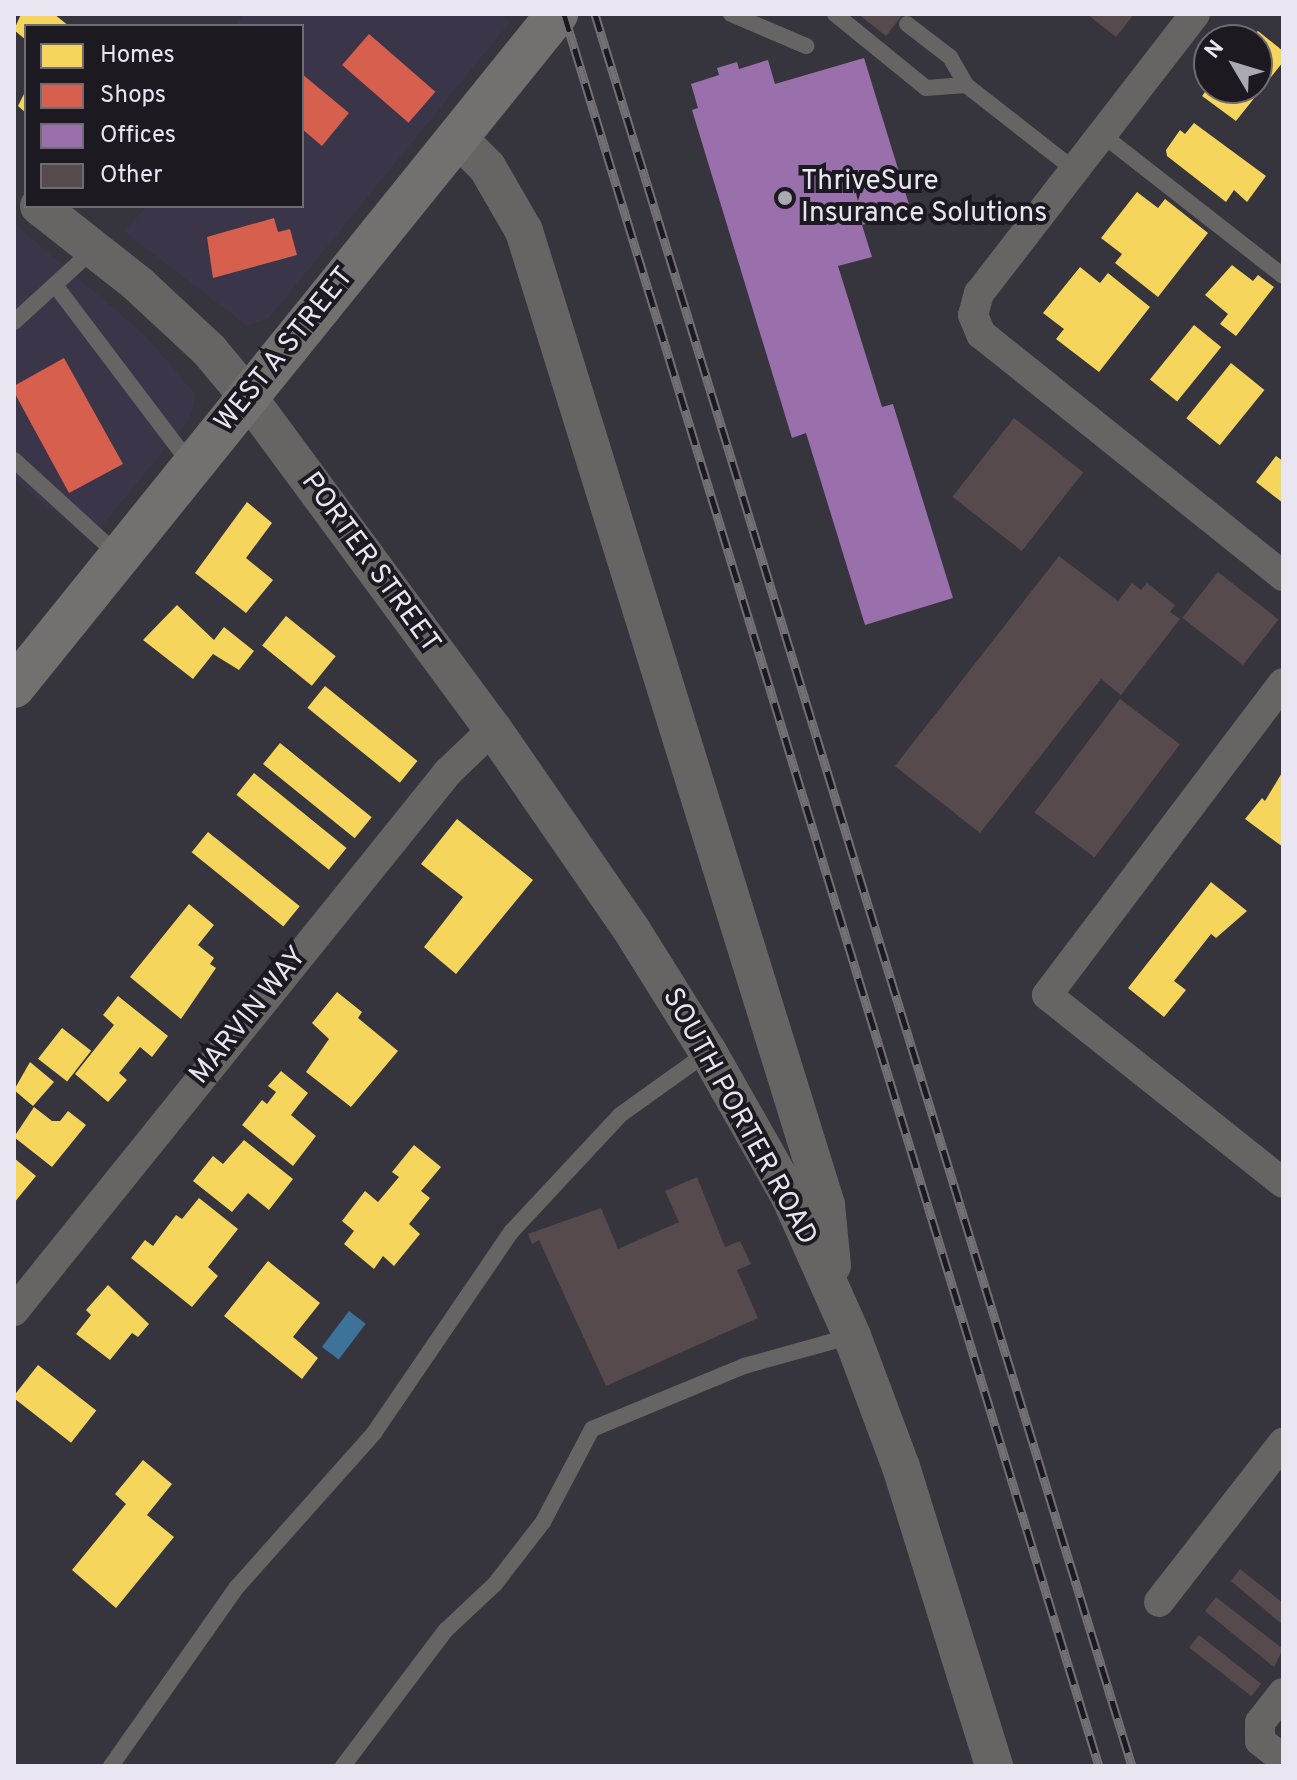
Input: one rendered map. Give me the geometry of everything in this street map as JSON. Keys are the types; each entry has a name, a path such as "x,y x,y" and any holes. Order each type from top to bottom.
{"main road":[{"name":"WEST A STREET","path":"14,687 557,14"}],"street":[{"path":"1195,14 1104,136 979,293 973,315 981,334 1283,576"},
{"path":"458,138 487,167 524,231 826,1205 835,1296"},
{"name":"PORTER STREET","path":"42,208 94,249 209,350 248,397 493,729"},
{"path":"1283,683 1047,995 1283,1183"},
{"name":"SOUTH PORTER ROAD","path":"493,729 631,929 708,1052 791,1199 852,1336 901,1467 994,1766"},
{"name":"MARVIN WAY","path":"14,1311 448,772 493,729"},
{"path":"1159,1602 1283,1443"},
{"path":"1271,1750 1260,1722 1283,1693"}],"lane":[{"path":"731,14 806,46"},
{"path":"835,14 926,88 966,85"},
{"path":"907,24 950,57 966,85 1076,171"},
{"path":"1104,136 1283,276"},
{"path":"14,322 94,249"},
{"path":"55,285 191,465"},
{"path":"14,460 118,555"},
{"path":"111,1766 237,1587 374,1433 512,1231 620,1115 708,1052"},
{"path":"343,1766 446,1630 495,1584 543,1522 592,1429 744,1366 852,1336"}],"shaded area":[{"path":"244,14 500,14 510,22 269,318 247,326 125,232 144,208 304,208 304,24 236,24"},
{"path":"14,223 145,335 196,395 190,418 90,541 14,480"}],"water":[{"path":"349,1311 366,1324 339,1360 322,1347"}],"building: Homes":[{"path":"21,14 54,14 66,24 24,24 24,38 14,30"},
{"path":"1273,43 1283,51 1283,62 1273,75"},
{"path":"24,94 24,111 18,106"},
{"path":"1213,104 1250,104 1236,121"},
{"path":"1194,123 1266,176 1247,202 1234,190 1226,202 1167,156 1166,150 1180,130 1185,134"},
{"path":"1137,192 1158,208 1165,199 1208,233 1158,297 1115,263 1122,254 1101,238"},
{"path":"1232,265 1253,281 1258,275 1274,287 1236,336 1220,324 1228,314 1205,295"},
{"path":"1080,267 1100,283 1108,273 1150,307 1099,372 1056,339 1064,329 1043,313"},
{"path":"1194,325 1221,347 1177,401 1150,379"},
{"path":"1231,363 1264,390 1220,445 1186,418"},
{"path":"1276,456 1283,461 1283,503 1256,482"},
{"path":"247,502 272,523 246,558 273,580 246,613 195,573"},
{"path":"177,605 214,640 224,627 254,651 239,670 213,654 193,679 143,640"},
{"path":"286,616 336,656 312,686 262,646"},
{"path":"325,686 417,761 400,783 307,708"},
{"path":"280,743 372,817 355,838 263,764"},
{"path":"1283,771 1283,847 1245,819 1262,798 1265,801"},
{"path":"254,773 346,848 329,870 236,795"},
{"path":"457,819 533,880 456,974 424,947 463,897 421,864"},
{"path":"208,832 300,906 283,926 192,852"},
{"path":"1211,882 1247,911 1216,938 1211,934 1174,981 1186,990 1164,1017 1128,988"},
{"path":"189,904 214,925 198,945 214,958 210,964 216,968 181,1019 130,977"},
{"path":"337,992 362,1012 358,1018 398,1051 351,1107 306,1072 329,1039 312,1023"},
{"path":"118,996 168,1036 152,1057 140,1047 119,1073 127,1080 108,1102 75,1074 114,1025 103,1015"},
{"path":"62,1028 91,1051 67,1082 38,1059"},
{"path":"30,1062 54,1082 33,1106 14,1090"},
{"path":"281,1071 308,1093 291,1115 316,1136 293,1166 242,1125 262,1100 267,1104 276,1092 268,1086"},
{"path":"34,1107 52,1121 60,1121 68,1111 86,1125 52,1167 14,1137"},
{"path":"244,1140 293,1179 269,1210 248,1193 232,1212 193,1181 213,1156 223,1164"},
{"path":"414,1145 441,1167 421,1191 430,1198 409,1224 420,1234 394,1266 383,1256 374,1269 344,1244 354,1231 342,1221 365,1191 378,1202 399,1177 392,1172"},
{"path":"14,1158 36,1176 14,1203"},
{"path":"199,1198 238,1229 208,1267 218,1276 192,1307 131,1258 145,1240 153,1246 176,1215 182,1219"},
{"path":"268,1261 320,1303 293,1337 318,1358 302,1379 224,1316"},
{"path":"108,1285 149,1324 138,1337 132,1333 110,1360 76,1334 91,1315 86,1310"},
{"path":"38,1365 96,1411 71,1443 14,1398"},
{"path":"143,1460 172,1484 147,1515 174,1537 116,1608 72,1570 126,1504 115,1494"}],"building: Shops":[{"path":"369,34 435,92 409,123 342,65"},
{"path":"304,76 349,113 322,146 304,131"},
{"path":"274,218 278,232 290,229 297,255 213,278 207,237"},
{"path":"64,358 123,464 69,493 14,392 14,386"}],"building: Offices":[{"path":"864,58 911,211 862,225 872,257 838,266 882,407 893,404 953,598 865,625 806,433 792,438 692,110 698,108 691,84 719,75 717,68 737,62 739,69 768,60 775,84"}],"building: Other":[{"path":"858,14 903,14 886,36"},
{"path":"1087,14 1134,14 1116,37"},
{"path":"1014,418 1083,472 1022,551 952,497"},
{"path":"1059,556 1118,601 1132,583 1141,590 1147,583 1175,605 1170,612 1180,619 1121,695 1101,679 980,833 895,766"},
{"path":"1218,572 1279,619 1243,665 1182,618"},
{"path":"1120,699 1180,744 1094,858 1035,812"},
{"path":"697,1177 725,1247 740,1241 751,1264 737,1270 758,1318 606,1386 539,1240 532,1244 528,1234 601,1208 618,1249 679,1222 665,1191"},
{"path":"1240,1569 1283,1603 1283,1625 1231,1581"},
{"path":"1216,1597 1283,1649 1274,1667 1205,1611"},
{"path":"1199,1635 1261,1684 1251,1696 1189,1648"}],"railway":[{"path":"564,14 1099,1766"},
{"path":"595,14 1132,1766"}],"place":[{"name":"ThriveSure Insurance Solutions","path":"785,198"}]}
